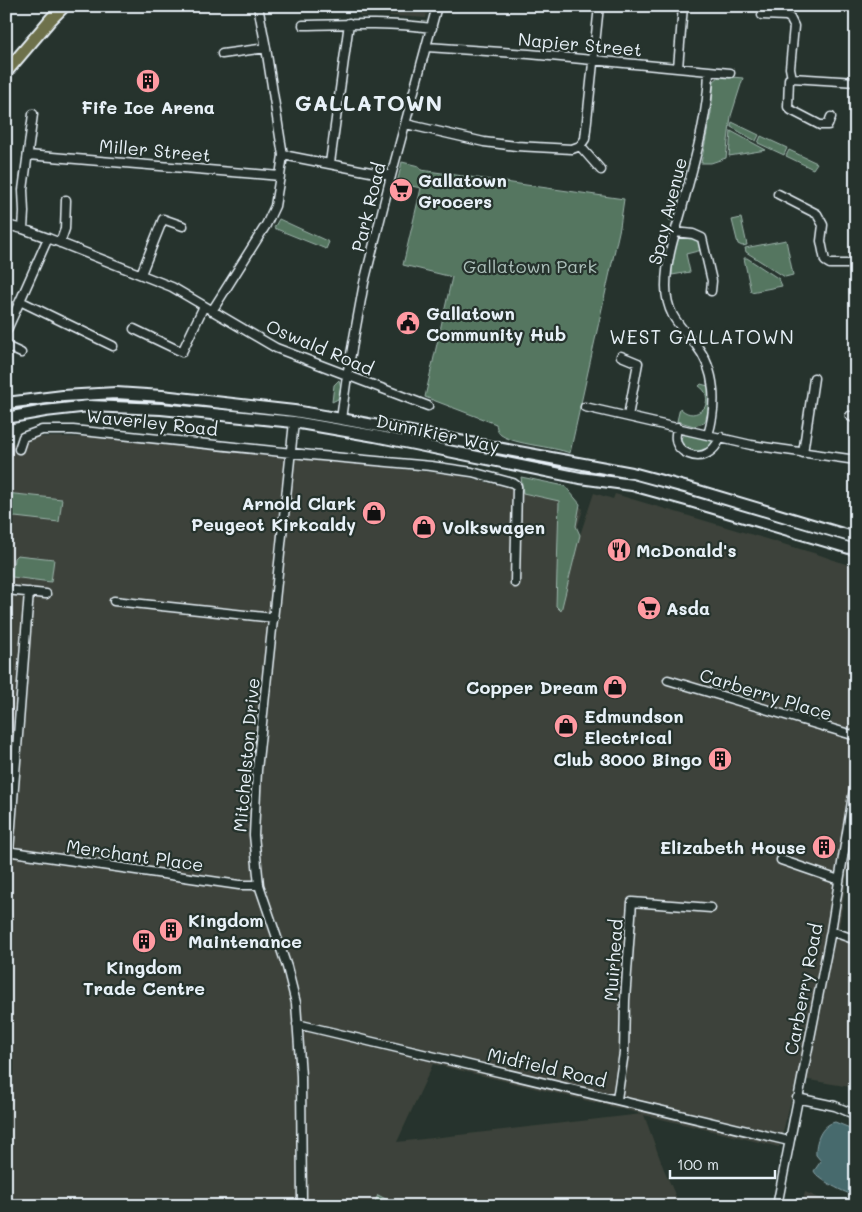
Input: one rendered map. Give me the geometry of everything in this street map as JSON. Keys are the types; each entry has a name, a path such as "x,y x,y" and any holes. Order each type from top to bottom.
{"main road":[{"path":"6,72 59,8"},
{"name":"Dunnikier Way","path":"6,404 63,396 116,393 162,396 341,419 632,473 856,538"},
{"name":"Dunnikier Way","path":"6,418 45,410 89,406 161,409 294,422 375,436 580,478 632,485 856,550"},
{"path":"251,407 285,415 292,418 294,422"},
{"path":"341,419 341,423 344,426 375,436"}],"street":[{"path":"212,311 266,226 275,206 280,176 283,155 258,6"},
{"name":"Park Road","path":"341,419 364,282 437,6"},
{"path":"406,124 484,142 572,149 580,146 585,139 599,6"},
{"path":"678,68 683,6"},
{"path":"762,15 786,16 790,18 794,26 790,68 792,78"},
{"path":"330,163 349,24"},
{"path":"303,25 404,24 432,28"},
{"name":"Napier Street","path":"427,46 730,73"},
{"path":"222,54 266,48"},
{"name":"Spay Avenue","path":"708,435 714,391 712,377 708,364 697,346 677,323 668,308 666,296 669,256 700,141 709,71"},
{"path":"792,78 856,82"},
{"path":"792,78 789,79 788,107 820,125 828,125 831,117"},
{"path":"23,229 23,190 33,114"},
{"path":"580,146 601,170"},
{"name":"Miller Street","path":"28,155 280,176"},
{"path":"283,155 391,176"},
{"path":"778,194 818,214 823,226 821,241 823,256 828,263 856,264"},
{"path":"60,242 65,229 66,200"},
{"path":"141,274 163,219 183,226"},
{"name":"Oswald Road","path":"6,225 60,242 172,287 276,348 428,406"},
{"path":"675,232 693,234 702,238 712,282 711,292"},
{"path":"6,332 48,238"},
{"path":"20,301 113,346"},
{"path":"134,329 182,352 204,306"},
{"path":"6,346 21,353"},
{"path":"622,356 638,363 628,416"},
{"path":"803,453 814,378"},
{"path":"585,407 761,447 856,460"},
{"name":"Mitchelston Drive","path":"294,422 256,798 254,835 259,885 287,967 296,1003 301,1076 302,1206"},
{"path":"677,427 676,440 679,446 692,455 707,454 714,449 720,437"},
{"name":"Waverley Road","path":"19,449 23,437 42,430 73,430 292,452"},
{"path":"292,452 431,466 472,472 514,483 517,486 515,583"},
{"path":"6,590 46,594"},
{"path":"8,851 29,592"},
{"path":"114,601 274,618"},
{"name":"Carberry Place","path":"668,680 856,736"},
{"name":"Carberry Road","path":"777,1206 831,932 856,777"},
{"name":"Merchant Place","path":"8,851 239,885 259,885"},
{"path":"781,860 839,880"},
{"name":"Muirhead","path":"617,1099 624,1052 625,1000 632,902 711,908"},
{"path":"831,932 856,940"},
{"name":"Midfield Road","path":"297,1024 789,1141"},
{"path":"797,1098 836,1106 856,1116"}],"shaded area":[{"path":"352,6 428,6 426,18 380,15 361,16"},
{"path":"38,437 94,437 458,475 506,487 528,488 567,497 583,509 577,529 580,535 594,493 613,499 615,494 817,554 854,567 856,570 856,714 851,741 856,747 856,817 839,928 856,934 856,1088 797,1078 779,1147 644,1115 680,1206 6,1206 6,445","holes":["433,1064 642,1114 397,1142"]},
{"path":"805,1192 838,1206 802,1206"}],"green space":[{"path":"720,76 743,78 731,116 726,158 711,163 701,163 711,113 714,81"},
{"path":"732,122 759,135 756,141 731,127"},
{"path":"731,131 766,150 729,156"},
{"path":"761,136 787,148 784,155 758,143"},
{"path":"789,150 817,163 813,169 786,156"},
{"name":"Gallatown Park","path":"402,162 419,166 421,170 624,199 620,227 570,453 507,438 499,433 496,424 425,397 452,277 403,265 421,188 397,183"},
{"path":"671,197 680,197 673,221 669,220"},
{"path":"741,218 747,245 742,246 738,244 732,220"},
{"path":"279,219 329,242 326,249 274,228"},
{"path":"681,235 699,239 702,250 686,254 690,272 672,275 675,249"},
{"path":"786,240 793,275 785,277 746,252 745,248"},
{"path":"744,258 747,258 779,279 782,286 751,292"},
{"path":"339,380 341,387 338,399 332,402 334,385"},
{"path":"701,384 708,386 709,390 708,410 704,423 694,426 677,421 680,408 692,414 699,412 705,407 706,395 699,386"},
{"path":"118,397 151,398 188,404 188,407 131,402 94,402 6,414 6,409 47,402"},
{"path":"356,425 562,466 561,471 456,450 425,440 356,427"},
{"path":"684,434 713,441 713,445 704,451 690,451 679,441"},
{"path":"582,469 639,480 722,503 721,507 619,479 582,473"},
{"path":"521,477 565,486 580,504 576,526 580,535 561,611 556,606 559,501 523,493"},
{"path":"6,493 62,499 59,522 6,516"},
{"path":"734,507 856,543 856,547 733,510"},
{"path":"17,555 54,559 51,582 12,577 14,558"},
{"path":"378,1195 399,1206 373,1206"}],"water":[{"path":"835,1122 850,1128 856,1133 856,1196 826,1182 814,1171 821,1161 816,1155 820,1135 826,1127"}],"place":[{"name":"Fife Ice Arena","path":"148,81"},
{"name":"Gallatown Grocers","path":"401,190"},
{"name":"Gallatown Community Hub","path":"408,323"},
{"name":"Arnold Clark Peugeot Kirkcaldy","path":"374,513"},
{"name":"Volkswagen","path":"424,527"},
{"name":"McDonald's","path":"619,550"},
{"name":"Asda","path":"649,608"},
{"name":"Copper Dream","path":"615,687"},
{"name":"Edmundson Electrical","path":"566,726"},
{"name":"Club 3000 Bingo","path":"720,759"},
{"name":"Elizabeth House","path":"824,847"},
{"name":"Kingdom Maintenance","path":"171,930"},
{"name":"Kingdom Trade Centre","path":"144,941"}],"district":[{"name":"GALLATOWN","path":"369,102"},
{"name":"WEST GALLATOWN","path":"702,336"}]}
